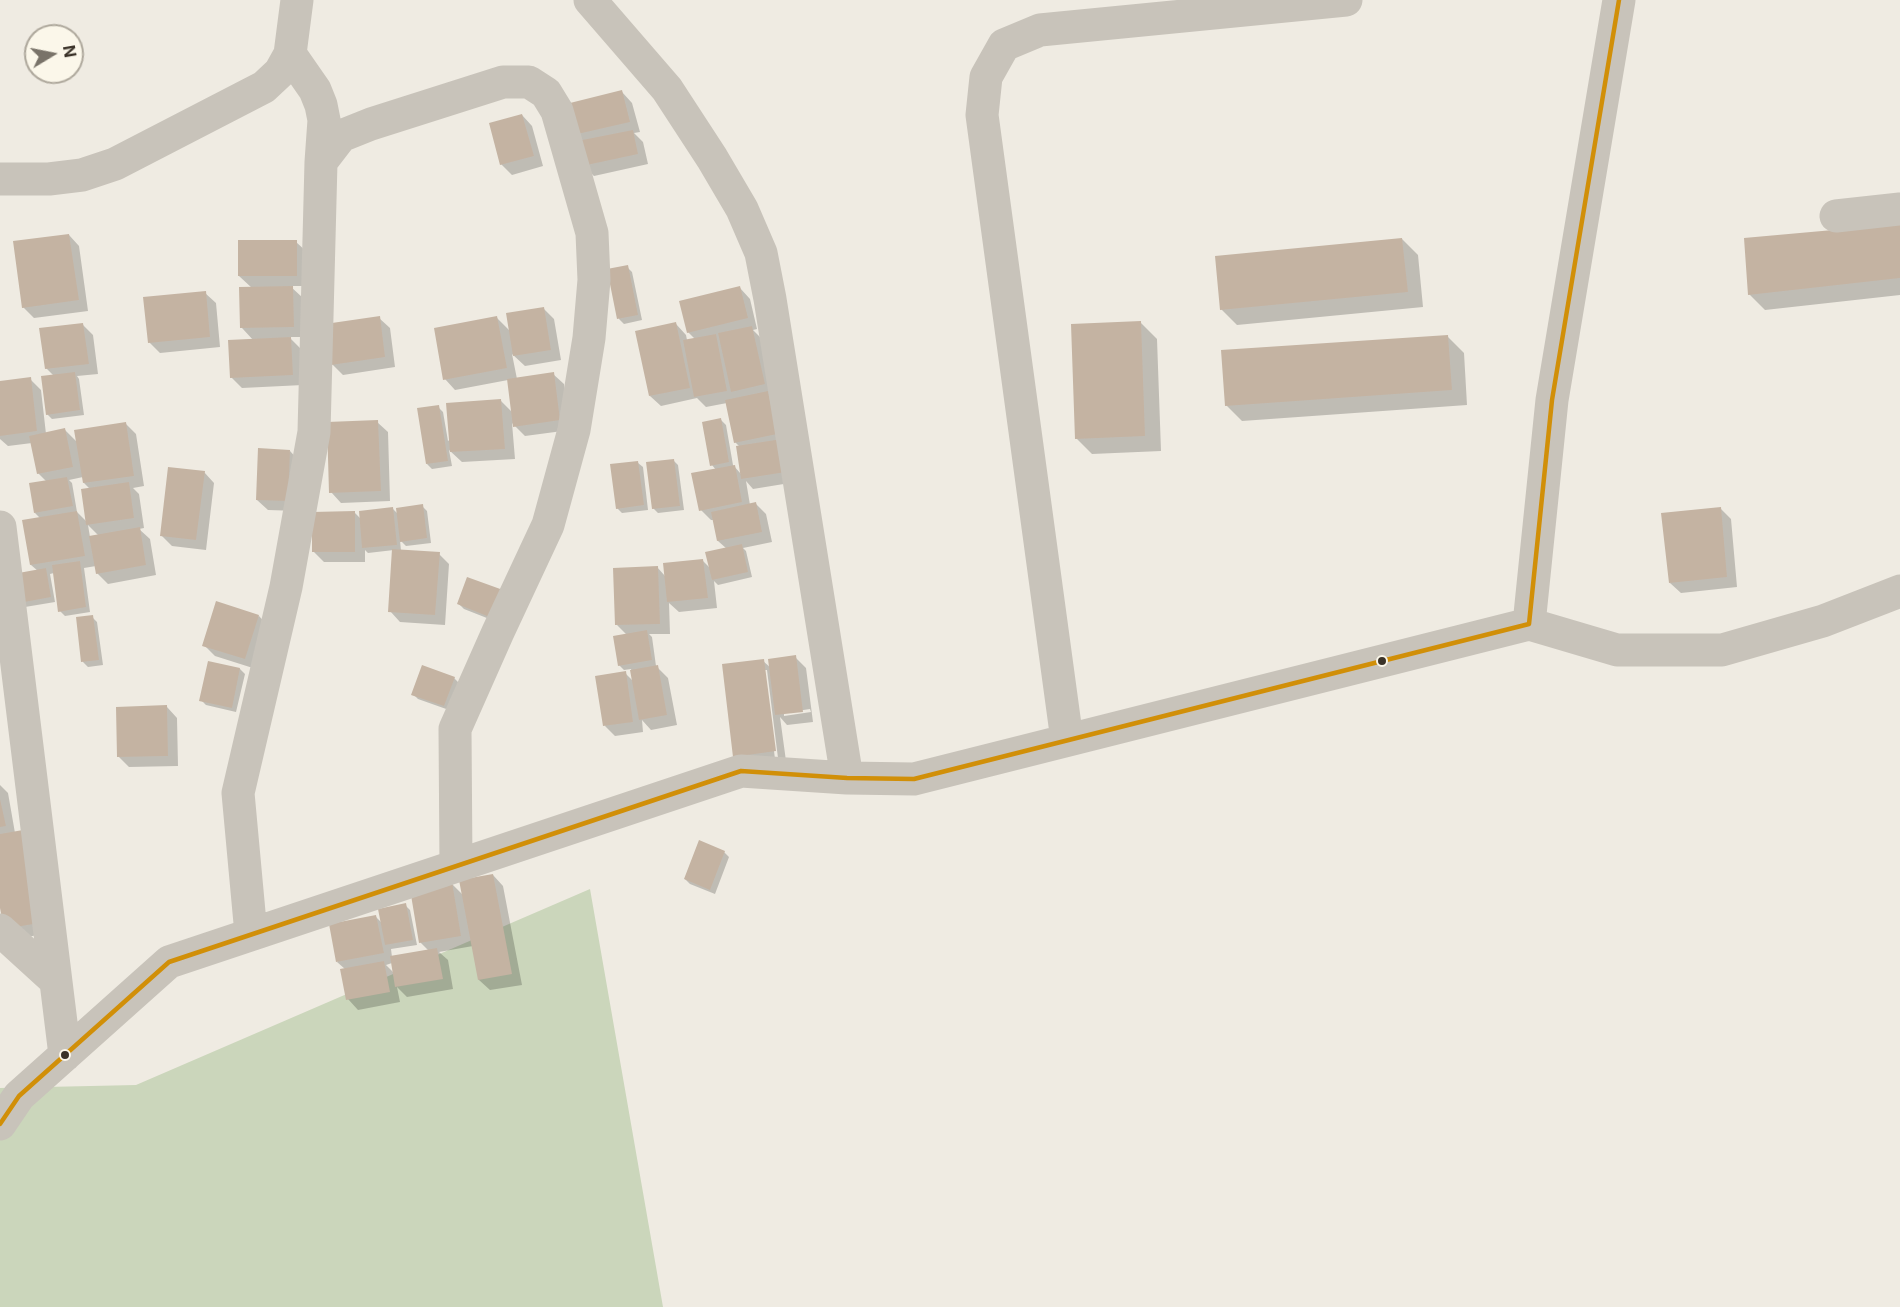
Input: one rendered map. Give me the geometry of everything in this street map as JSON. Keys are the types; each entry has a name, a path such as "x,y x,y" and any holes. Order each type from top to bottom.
{"street":[{"path":"0,179 49,179 82,175 115,164 264,87 280,72 290,54 297,0"},
{"path":"590,0 667,89 742,208 761,253 847,778"},
{"path":"1067,740 982,115 986,77 1004,45 1040,30 1346,0"},
{"path":"1529,624 1552,400 1619,0"},
{"path":"251,934 238,793 286,587 314,432 324,120 315,90 290,54"},
{"path":"321,162 341,136 371,124 503,82 529,82 546,93 557,111 592,233 594,280 589,338 574,430 563,472 548,525 456,729 456,866"},
{"path":"1836,216 1900,209"},
{"path":"0,527 65,1055"},
{"path":"0,1124 19,1096 169,962 741,771 847,778 914,779 1529,624 1617,650 1722,650 1823,621 1900,591"},
{"path":"0,930 55,980"}],"green space":[{"path":"590,889 663,1307 0,1307 0,1088 136,1085"}],"building":[{"path":"622,90 630,122 573,135 566,104"},
{"path":"522,114 534,156 500,165 489,123"},
{"path":"633,130 638,154 582,166 577,141"},
{"path":"1900,224 1900,278 1748,295 1744,238"},
{"path":"69,234 79,300 22,308 13,241"},
{"path":"1402,238 1408,292 1220,310 1215,256"},
{"path":"238,240 297,240 297,276 238,276"},
{"path":"628,265 638,315 617,319 607,269"},
{"path":"293,286 294,327 240,328 239,287"},
{"path":"740,286 748,318 687,333 679,301"},
{"path":"206,291 210,337 148,343 143,297"},
{"path":"544,307 551,350 513,356 506,313"},
{"path":"380,316 385,357 331,365 325,324"},
{"path":"497,316 507,368 443,380 434,328"},
{"path":"1141,321 1145,436 1075,439 1071,324"},
{"path":"676,322 690,388 649,396 635,331"},
{"path":"83,323 89,364 45,369 39,328"},
{"path":"752,326 765,384 731,392 718,333"},
{"path":"716,334 727,391 694,397 683,340"},
{"path":"1448,335 1452,390 1225,406 1221,350"},
{"path":"291,337 293,375 230,378 228,340"},
{"path":"75,372 80,410 46,415 41,376"},
{"path":"554,372 560,420 513,427 507,379"},
{"path":"31,377 37,431 0,436 0,381"},
{"path":"768,391 777,434 734,443 725,400"},
{"path":"501,399 505,449 450,452 446,403"},
{"path":"439,405 448,461 426,464 417,408"},
{"path":"721,418 729,462 710,466 702,422"},
{"path":"378,420 381,491 329,493 327,422"},
{"path":"126,422 134,476 83,483 74,430"},
{"path":"65,428 73,467 37,474 29,436"},
{"path":"782,439 786,472 741,479 736,446"},
{"path":"258,448 290,450 288,501 256,500"},
{"path":"674,459 680,506 652,509 646,462"},
{"path":"638,461 644,505 616,509 610,464"},
{"path":"735,465 742,502 699,511 691,473"},
{"path":"168,467 205,471 196,540 160,536"},
{"path":"67,477 73,506 34,513 29,483"},
{"path":"129,482 134,518 86,525 81,489"},
{"path":"756,502 762,532 717,541 711,512"},
{"path":"423,504 427,538 400,542 396,508"},
{"path":"393,507 397,545 362,548 359,511"},
{"path":"1721,507 1727,577 1669,583 1661,513"},
{"path":"77,511 85,556 30,565 22,520"},
{"path":"355,511 355,552 312,552 312,512"},
{"path":"140,527 146,565 96,574 89,536"},
{"path":"742,544 748,572 712,580 705,552"},
{"path":"392,549 440,552 435,615 388,612"},
{"path":"703,559 708,598 667,602 663,563"},
{"path":"80,561 86,607 58,612 52,565"},
{"path":"658,566 660,624 615,625 613,568"},
{"path":"46,568 51,597 19,603 13,574"},
{"path":"467,577 503,590 492,618 457,604"},
{"path":"216,601 259,615 245,659 202,646"},
{"path":"93,615 99,660 81,662 76,617"},
{"path":"647,630 652,660 618,666 613,636"},
{"path":"796,655 803,712 775,715 768,659"},
{"path":"764,659 776,751 733,757 722,664"},
{"path":"208,661 240,668 232,708 199,701"},
{"path":"422,665 455,677 444,706 411,695"},
{"path":"658,665 667,715 639,720 630,670"},
{"path":"626,671 633,722 603,726 595,676"},
{"path":"167,705 168,756 117,757 116,707"},
{"path":"0,799 6,826 0,827"},
{"path":"23,830 39,923 4,929 0,908 0,834"},
{"path":"699,840 725,851 710,890 684,879"},
{"path":"493,874 512,974 478,980 459,880"},
{"path":"452,882 461,936 419,943 410,889"},
{"path":"406,903 413,940 385,945 378,909"},
{"path":"376,915 384,953 336,962 329,924"},
{"path":"437,948 443,979 395,987 390,956"},
{"path":"384,961 390,992 346,1000 340,969"}],"transit line":[{"path":"0,1124 19,1096 169,962 741,771 847,778 914,779 1529,624 1552,400 1619,0"}]}
